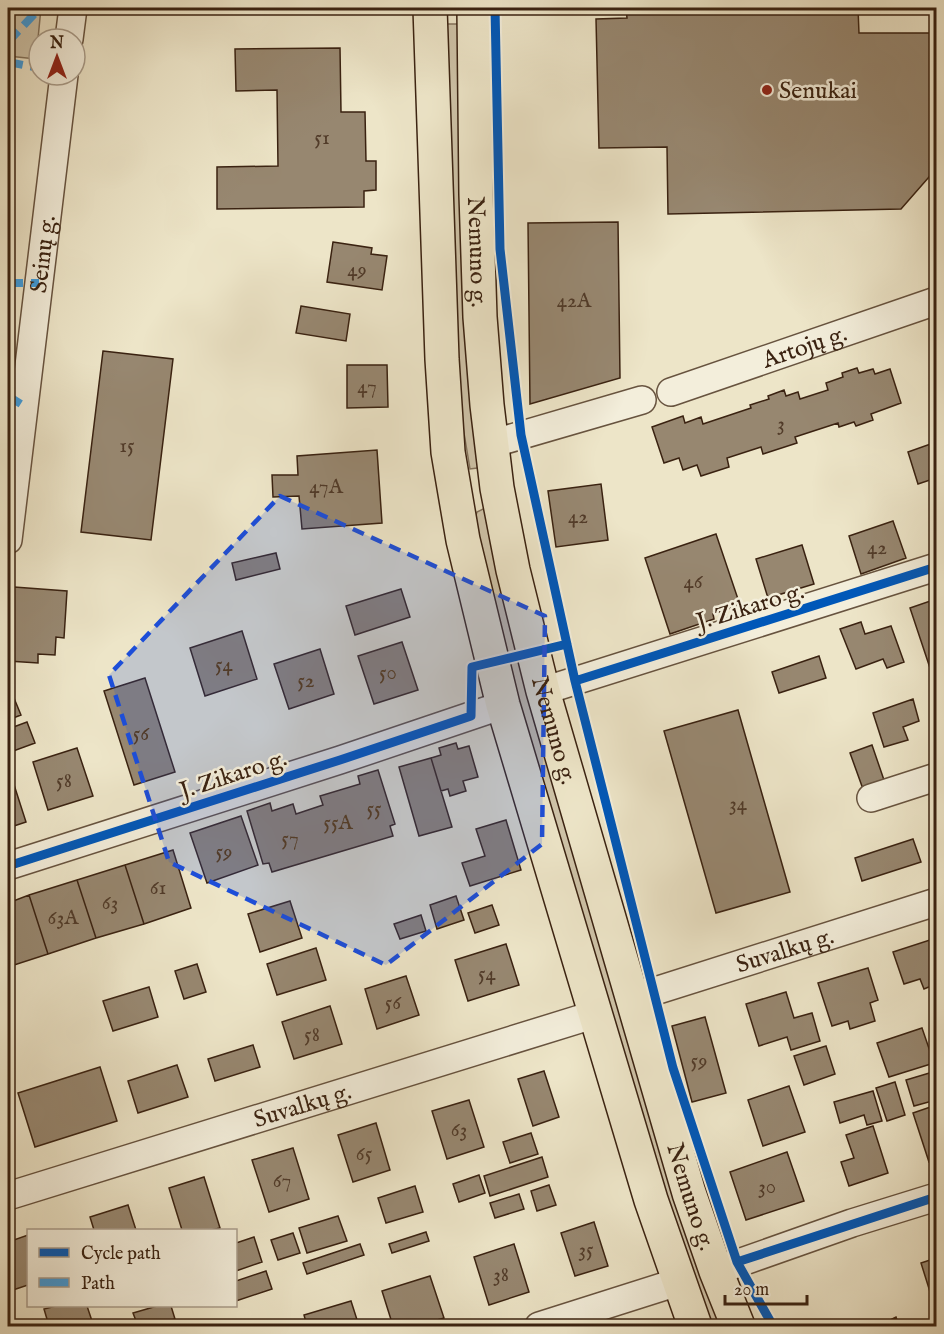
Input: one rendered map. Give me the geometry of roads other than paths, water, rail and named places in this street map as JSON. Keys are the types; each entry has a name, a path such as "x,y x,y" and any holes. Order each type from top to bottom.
{"main road":[{"name":"Nemuno g.","path":"430,8 440,335 448,452 454,495 478,608 503,705 651,1200 695,1326"},
{"name":"Nemuno g.","path":"474,8 477,252 487,405 497,488 513,570 543,691 688,1193 738,1326"},
{"path":"454,495 497,488"}],"street":[{"path":"71,27 73,8"},
{"name":"Seinų g.","path":"8,540 63,87"},
{"name":"Artojų g.","path":"671,392 936,301"},
{"path":"491,444 642,400"},
{"name":"J. Zikaro g.","path":"543,691 936,567"},
{"name":"J. Zikaro g.","path":"8,866 503,705"},
{"path":"871,798 936,777"},
{"name":"Suvalkų g.","path":"633,998 936,902"},
{"name":"Suvalkų g.","path":"8,1196 596,1014"},
{"path":"716,1270 936,1197"},
{"path":"538,1326 678,1282"}],"place":[{"name":"Senukai","path":"767,90"}]}
